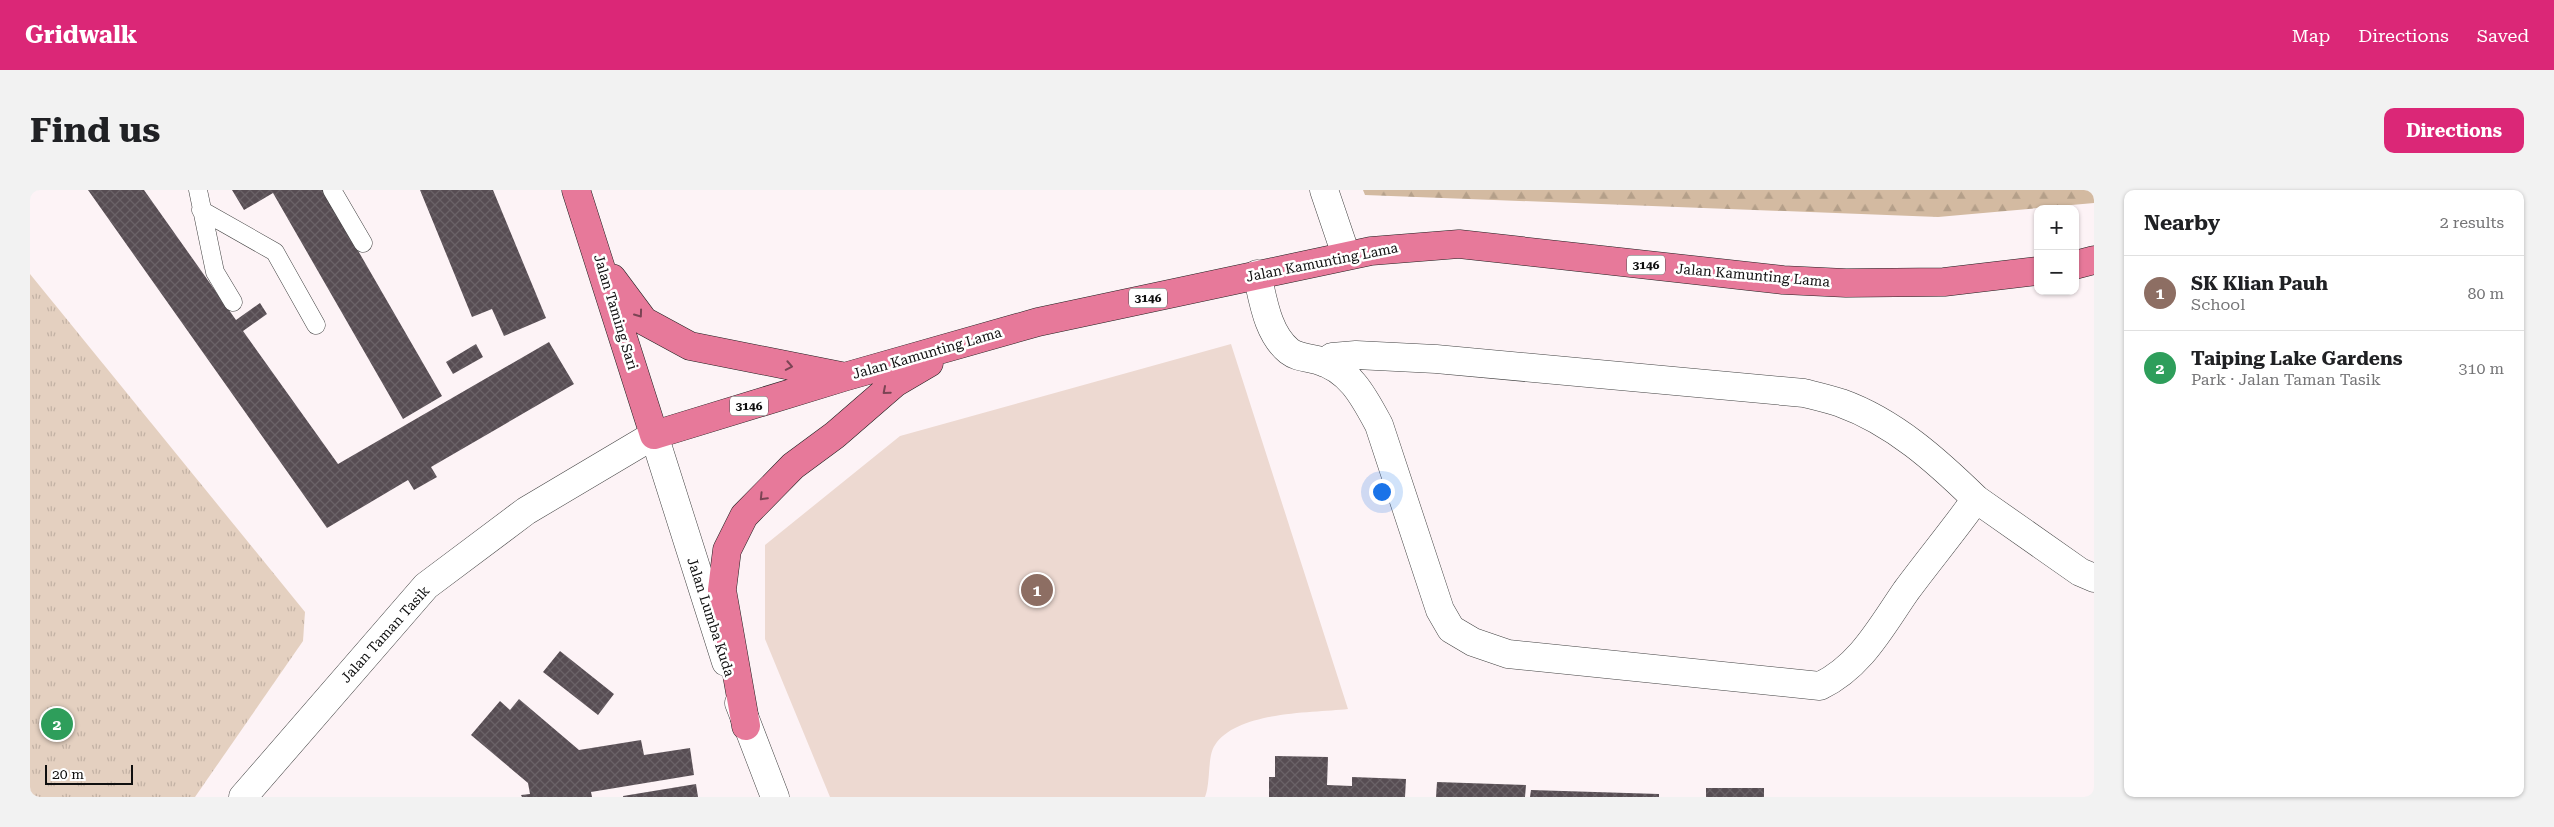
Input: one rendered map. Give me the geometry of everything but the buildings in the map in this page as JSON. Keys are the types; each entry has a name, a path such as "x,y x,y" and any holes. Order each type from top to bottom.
{"main road":[{"name":"Jalan Taming Sari","path":"576,190 600,260 654,435"},
{"name":"Jalan Kamunting Lama","path":"654,435 844,377 1038,322 1346,255 1408,246 1459,244 1783,280 1846,283 1944,282 2034,271"},
{"path":"600,260 644,321 690,346 844,377"},
{"path":"2079,263 2094,260"},
{"path":"746,726 722,590 727,550 744,516 793,466 835,435 895,384 956,346"}],"street":[{"path":"1324,190 1346,255"},
{"path":"1257,274 1268,319 1279,339 1288,350 1299,357 1339,369 1351,379 1379,425 1440,610 1451,629 1473,642 1508,654 1820,686 1839,677 1868,649 1906,591 1976,500"},
{"path":"1325,364 1332,357 1356,355 1436,359 1804,393 1842,403 1885,424 1937,461 1976,500 2080,572 2094,578"},
{"name":"Jalan Lumba Kuda","path":"654,435 746,726 775,797"},
{"name":"Jalan Taman Tasik","path":"242,797 426,586 526,511 654,435"}],"lane":[{"path":"198,190 215,272 234,302"},
{"path":"332,190 364,243"},
{"path":"201,210 275,252 316,325"}],"green space":[{"path":"1363,190 2094,190 2094,203 2034,205 2034,208 1938,217 1365,195"},
{"path":"30,274 305,612 303,641 195,797 30,797"}],"shaded area":[{"path":"1231,344 1348,709 1276,716 1240,726 1226,734 1215,745 1211,756 1205,797 830,797 765,639 765,545 900,436"}],"place":[{"name":"SK Klian Pauh","path":"1037,590"},
{"name":"Taiping Lake Gardens","path":"57,724"}]}
